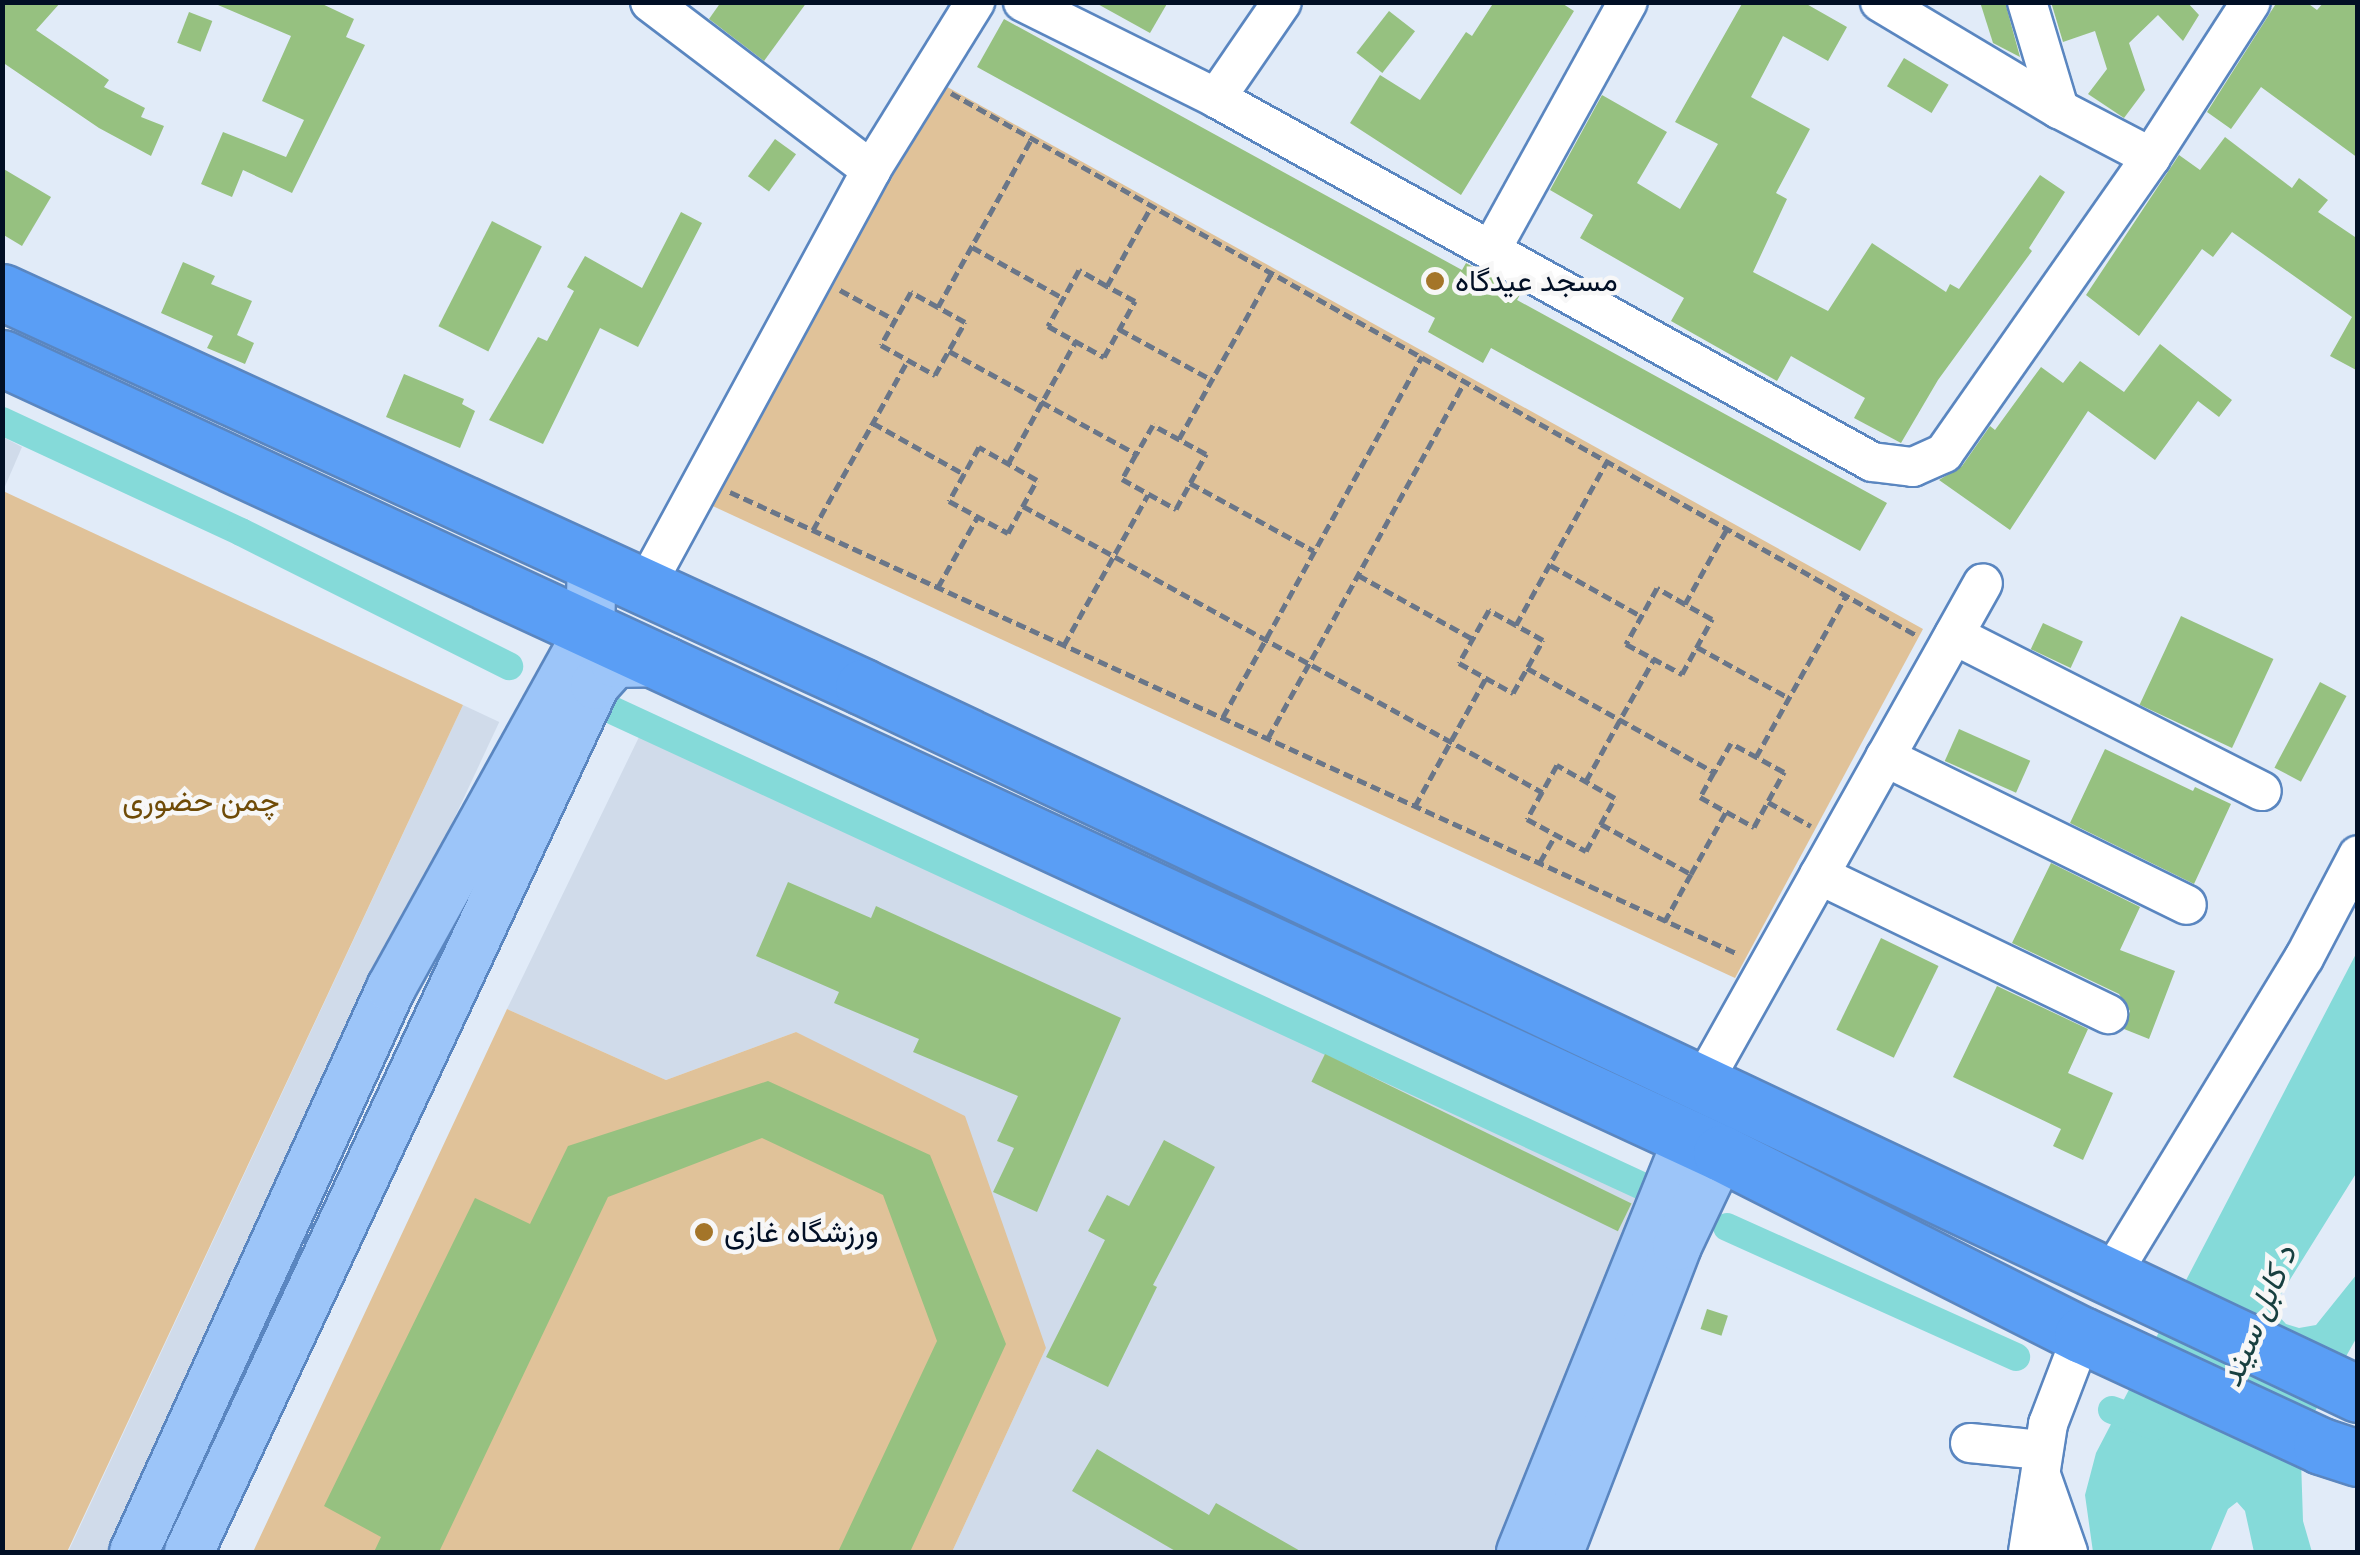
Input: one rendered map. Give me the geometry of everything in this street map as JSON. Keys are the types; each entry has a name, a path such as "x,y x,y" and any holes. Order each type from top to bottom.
{"highway":[{"path":"2,292 592,560 2352,1393"},
{"path":"2,358 667,662 1705,1145 2082,1335 2339,1452"},
{"path":"863,687 864,754"}],"main road":[{"path":"134,1552 391,988 590,629 592,560"},
{"path":"189,1552 595,685 616,663 667,662"},
{"path":"1521,1552 1705,1145"},
{"path":"1560,1552 1677,1246 1705,1145"}],"street":[{"path":"650,2 872,170"},
{"path":"645,587 872,170 975,2"},
{"path":"1024,2 1216,98 1872,462 1913,467 1944,452 2151,156 2252,2"},
{"path":"1216,98 1282,2"},
{"path":"1492,248 1628,2"},
{"path":"1880,2 2059,109 2151,156"},
{"path":"2028,2 2059,109"},
{"path":"1702,1084 1886,757 1936,634 1983,583"},
{"path":"1936,634 2262,791"},
{"path":"1886,757 2187,905"},
{"path":"2108,1280 2304,958 2358,855"},
{"path":"1820,874 2108,1014"},
{"path":"2028,1552 2041,1462 2082,1335"},
{"path":"1970,1443 2041,1462"},
{"path":"2041,1462 2068,1552"}],"path":[{"path":"949,92 1848,594 1936,634"},
{"path":"938,307 1032,138"},
{"path":"1107,286 1152,205"},
{"path":"972,247 1064,298"},
{"path":"1079,270 1135,301 1104,356 1048,326 1064,298 1079,270"},
{"path":"1179,439 1272,272"},
{"path":"837,288 895,320"},
{"path":"911,292 965,322 935,375 881,345 895,320 911,292"},
{"path":"1120,328 1212,380"},
{"path":"1008,464 1076,341"},
{"path":"949,350 1136,454"},
{"path":"1222,718 1422,356"},
{"path":"813,530 908,360"},
{"path":"1268,738 1466,380"},
{"path":"873,423 964,474"},
{"path":"1152,424 1179,439 1206,454 1176,509 1122,479 1152,424"},
{"path":"979,448 1008,464 1037,480 1008,533 949,501 979,448"},
{"path":"1516,625 1608,460"},
{"path":"1190,483 1314,551"},
{"path":"724,489 1739,954"},
{"path":"1064,645 1148,494"},
{"path":"1023,506 1542,792"},
{"path":"938,587 978,516"},
{"path":"1685,604 1728,527"},
{"path":"1550,564 1641,616"},
{"path":"1358,575 1473,638"},
{"path":"1657,588 1712,619 1682,674 1626,644 1641,616 1657,588"},
{"path":"1756,757 1848,594"},
{"path":"1489,610 1543,640 1513,693 1459,663 1473,638 1489,610"},
{"path":"1697,646 1790,698"},
{"path":"1586,781 1654,659"},
{"path":"1527,668 1714,772"},
{"path":"1415,806 1486,678"},
{"path":"1730,742 1756,757 1784,772 1754,827 1700,797 1730,742"},
{"path":"1557,766 1586,781 1615,798 1586,851 1527,819 1557,766"},
{"path":"1768,802 1811,826"},
{"path":"1665,920 1726,812"},
{"path":"1600,824 1691,874"},
{"path":"1540,863 1556,834"}],"shaded area":[{"path":"3,437 22,447 2,491"},
{"path":"463,705 499,722 112,1552 68,1552"},
{"path":"639,737 1646,1201 1498,1552 952,1552 1046,1348 796,1032 666,1080 507,1009"}],"green space":[{"path":"942,84 1923,629 1735,978 704,502"},
{"name":"چمن حضوری","path":"3,491 463,705 67,1552 3,1552"},
{"name":"ورزشگاه غازی","path":"507,1009 666,1080 796,1032 965,1116 1046,1348 952,1552 253,1552"}],"water":[{"name":"د کابل سيند","path":"2357,952 2357,1172 2276,1302 2275,1312 2286,1324 2299,1328 2316,1325 2357,1274 2357,1337 2314,1413 2301,1460 2303,1521 2312,1552 2254,1552 2245,1511 2237,1502 2228,1509 2210,1552 2093,1552 2085,1495 2096,1453"}],"building":[{"path":"2,2 61,2 36,30 109,80 104,87 145,108 141,117 164,126 151,156 99,128 2,62"},
{"path":"211,2 318,2 354,19 346,37 365,45 292,193 243,170 232,197 201,184 223,132 286,157 304,120 262,101 291,36"},
{"path":"721,2 807,2 764,61 709,19"},
{"path":"1094,2 1168,2 1150,33"},
{"path":"1494,2 1560,2 1574,11 1461,195 1350,123 1380,75 1420,100 1466,32 1472,36"},
{"path":"1743,2 1803,2 1847,27 1828,61 1783,36 1751,97 1810,129 1776,193 1787,199 1753,272 1828,311 1872,243 1946,292 1950,284 1959,289 2040,175 2065,192 2029,248 2032,251 1938,380 1901,443 1854,418 1865,398 1791,356 1777,381 1671,321 1684,298 1580,238 1593,215 1550,190 1602,95 1667,132 1637,183 1680,209 1718,144 1675,122"},
{"path":"1980,2 2005,2 2020,57 1993,43"},
{"path":"2051,2 2187,2 2199,15 2183,41 2158,15 2129,43 2145,90 2124,118 2088,94 2107,69 2095,31 2063,42"},
{"path":"2277,2 2306,2 2317,10 2324,2 2358,2 2358,158 2261,87 2231,129 2207,112"},
{"path":"1389,11 1415,31 1382,73 1356,53"},
{"path":"189,12 212,21 201,52 177,43"},
{"name":"مسجد عیدگاه","path":"1004,19 1462,270 1466,263 1521,293 1517,300 1887,503 1860,551 1491,348 1483,363 1428,332 1435,318 977,67"},
{"path":"1904,58 1949,85 1932,113 1887,86"},
{"path":"2225,137 2292,188 2299,178 2328,200 2318,212 2358,239 2358,371 2330,356 2352,317 2232,232 2213,257 2202,249 2139,336 2086,295 2179,155 2200,170"},
{"path":"775,139 796,154 769,191 748,176"},
{"path":"2,168 51,197 22,246 2,234"},
{"path":"681,212 702,223 638,347 600,328 543,444 489,420 538,337 547,341 574,291 567,287 585,256 642,288"},
{"path":"492,221 542,246 488,352 438,326"},
{"path":"183,262 215,276 211,284 252,301 237,335 254,343 245,364 207,348 213,336 161,313"},
{"path":"2160,344 2232,400 2219,417 2198,401 2155,460 2088,411 2010,530 1939,480 1962,466 1990,426 1995,430 2041,367 2063,383 2080,361 2124,392"},
{"path":"404,374 464,399 462,404 475,411 460,448 386,417"},
{"path":"2181,616 2273,659 2232,748 2140,705"},
{"path":"2043,623 2083,642 2071,668 2031,649"},
{"path":"2320,682 2346,696 2301,782 2274,768"},
{"path":"1959,729 2030,761 2016,793 1945,761"},
{"path":"2105,749 2193,791 2195,787 2231,804 2194,884 2070,823"},
{"path":"2051,863 2140,907 2120,950 2175,971 2149,1039 2124,1029 2130,1011 2119,994 2012,943"},
{"path":"788,882 871,918 876,906 1121,1018 1037,1212 993,1192 1014,1148 997,1141 1018,1096 913,1052 919,1039 834,1003 839,992 756,956"},
{"path":"1881,938 1939,966 1894,1058 1836,1030"},
{"path":"1997,986 2088,1029 2068,1073 2113,1093 2083,1160 2053,1146 2061,1129 1953,1077"},
{"path":"1325,1054 1631,1203 1618,1231 1311,1082"},
{"path":"768,1081 930,1155 1006,1344 910,1552 838,1552 937,1341 883,1195 762,1138 608,1197 439,1552 374,1552 381,1537 324,1506 475,1198 530,1224 568,1146"},
{"path":"1164,1140 1215,1167 1153,1285 1157,1287 1108,1387 1046,1357 1105,1240 1088,1231 1107,1195 1129,1206"},
{"path":"1707,1309 1728,1316 1721,1336 1701,1329"},
{"path":"1097,1449 1209,1515 1216,1503 1302,1552 1177,1552 1072,1491"}],"waterway":[{"path":"2,421 241,532 509,666"},
{"path":"614,711 1655,1192"},
{"path":"1727,1227 2016,1357"},
{"path":"2112,1410 2155,1426"}],"place":[{"name":"مسجد عیدگاه","path":"1435,281"},
{"name":"ورزشگاه غازی","path":"704,1232"}]}
